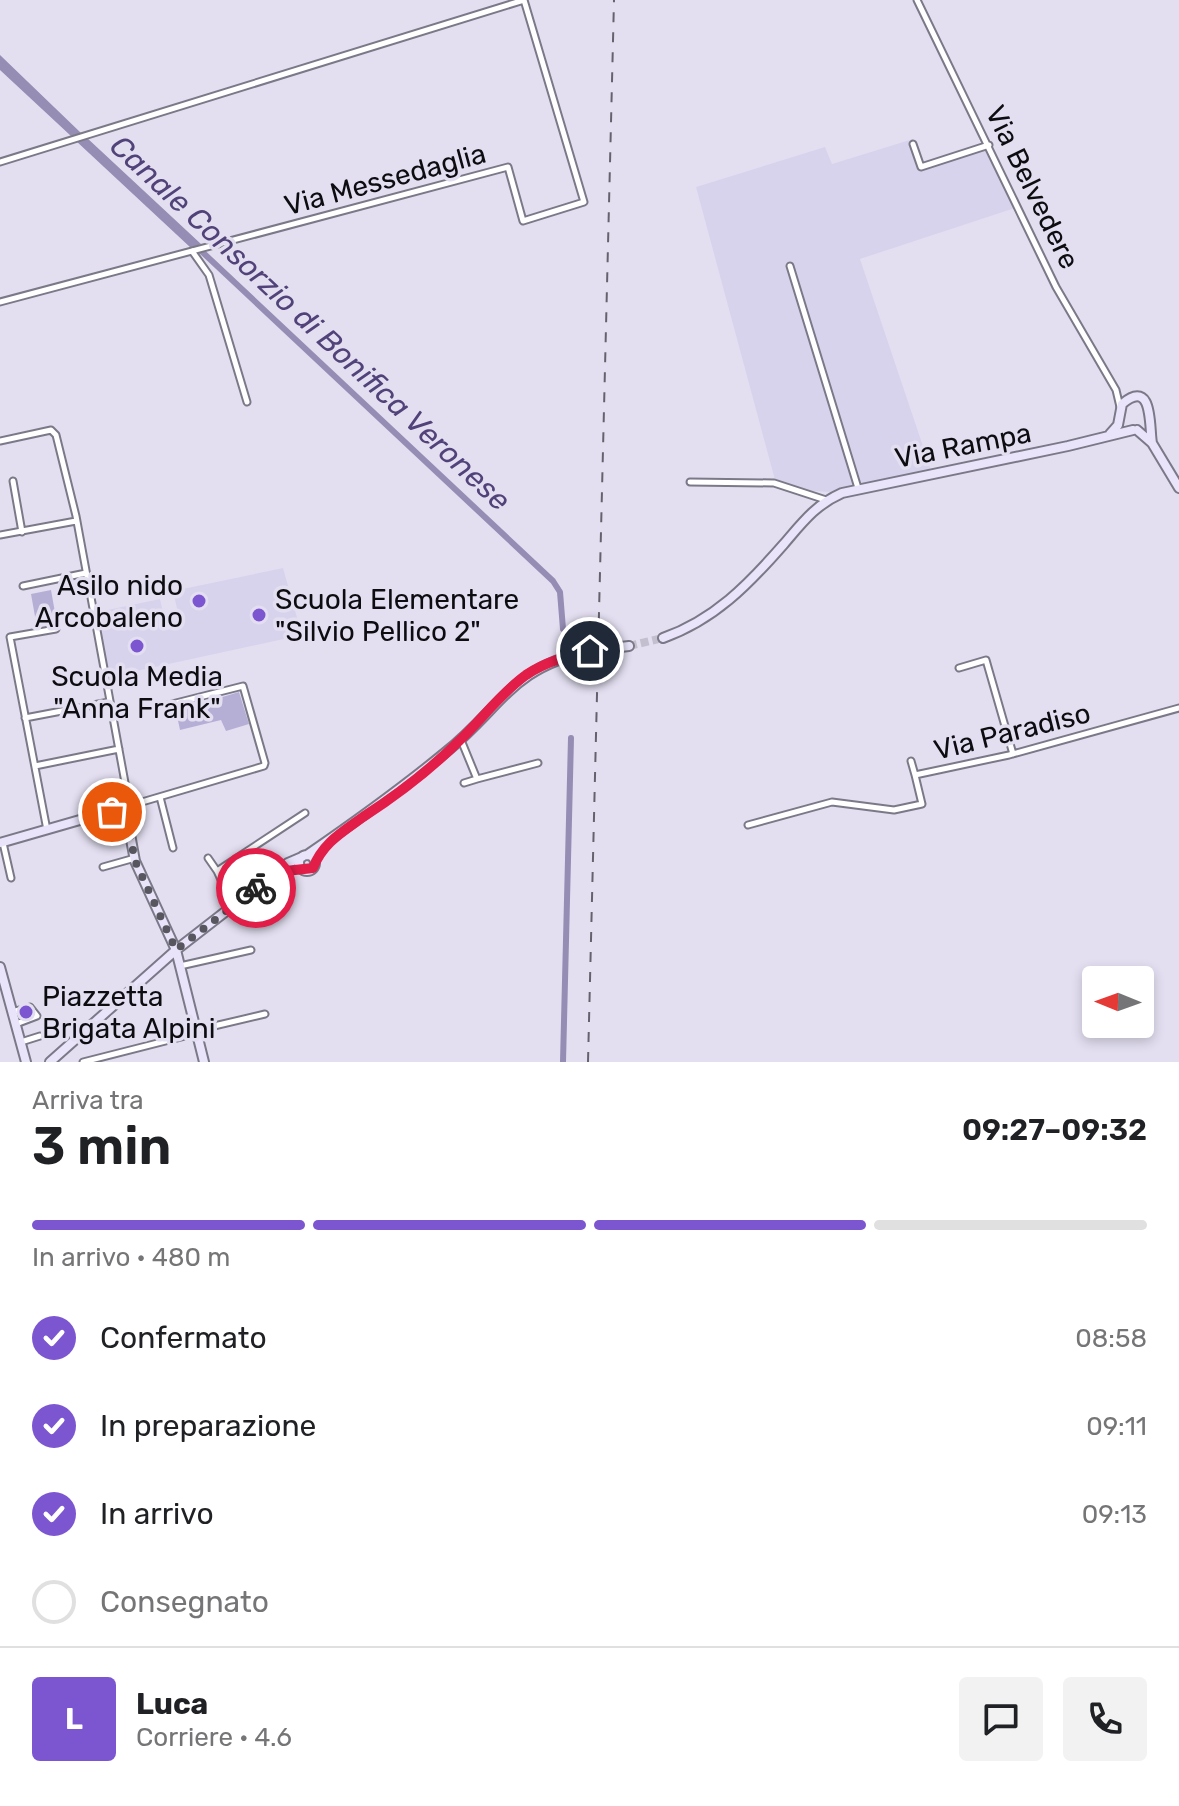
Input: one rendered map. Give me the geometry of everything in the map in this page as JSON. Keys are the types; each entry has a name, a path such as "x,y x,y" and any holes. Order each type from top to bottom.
{"street":[{"path":"0,162 524,0"},
{"name":"Via Messedaglia","path":"0,302 508,167 523,221 584,202 524,0"},
{"name":"Via Belvedere","path":"917,0 1056,287 1116,390 1119,419"},
{"path":"913,144 921,167 989,145"},
{"path":"192,251 209,275 247,402"},
{"path":"790,266 858,488"},
{"path":"1116,390 1131,398 1139,398 1149,406 1152,443"},
{"path":"1120,407 1131,398"},
{"path":"1109,436 1119,419 1125,427 1135,430 1152,443 1179,488"},
{"path":"1135,430 1149,422"},
{"path":"0,441 51,430 56,435 76,521 119,749 126,788 125,807 135,858 176,950 204,1062"},
{"name":"Via Rampa","path":"663,638 691,627 722,608 806,517 826,500 858,488 1135,430"},
{"path":"13,481 22,532"},
{"path":"690,482 774,483 826,500"},
{"path":"0,535 76,521"},
{"path":"23,586 86,573"},
{"path":"47,831 10,637 56,629"},
{"path":"612,648 629,646"},
{"path":"302,869 300,862 383,804 461,740 508,690 527,675 560,659 590,651"},
{"path":"959,668 986,660 1013,754"},
{"path":"11,878 1,843 261,769 265,763 243,686 168,705"},
{"path":"25,718 109,702"},
{"name":"Via Paradiso","path":"748,825 832,802 894,810 922,804 915,775 1013,754 1179,708"},
{"path":"461,740 477,779"},
{"path":"35,766 119,749"},
{"path":"911,761 915,775"},
{"path":"464,783 538,763"},
{"path":"160,797 173,848"},
{"path":"217,871 305,813"},
{"path":"103,867 135,858"},
{"path":"208,858 233,907"},
{"path":"277,872 313,868 308,858"},
{"path":"50,1062 176,950 288,863 308,858"},
{"path":"180,966 251,950"},
{"path":"0,967 26,1062"},
{"path":"0,1009 30,1007 37,1016 15,1025"},
{"path":"83,1062 265,1014"},
{"path":"21,1042 40,1036"}],"shaded area":[{"path":"0,55 81,133 71,136 0,70"},
{"path":"86,137 201,244 191,248 75,140"},
{"path":"913,139 922,163 987,143 1015,208 860,259 931,470 829,492 812,491 775,480 696,187 825,147 832,164"},
{"path":"283,568 302,635 109,677 98,612 160,599 167,630 181,626 173,591"},
{"path":"51,590 56,618 36,622 31,594"},
{"path":"239,692 249,724 226,731 221,720 180,730 176,711"}],"waterway":[{"name":"Canale Consorzio di Bonifica Veronese","path":"198,248 553,581 560,592 563,629"},
{"name":"Canale Consorzio di Bonifica Veronese","path":"563,1062 571,738"}],"tunnel":[{"path":"629,646 663,638"},
{"path":"590,651 612,648"}],"railway":[{"path":"588,1062 614,0"}],"way so far":[{"path":"112,812 125,807 135,861 176,950 256,888"}],"place":[{"name":"Asilo nido Arcobaleno","path":"199,601"},
{"name":"Scuola Elementare \"Silvio Pellico 2\"","path":"259,615"},
{"name":"Scuola Media \"Anna Frank\"","path":"137,646"},
{"name":"Piazzetta Brigata Alpini","path":"26,1012"}],"route":[{"path":"256,888 277,872 313,868 319,853 330,839 383,804 453,747 508,690 527,675 543,665 590,651"}]}
